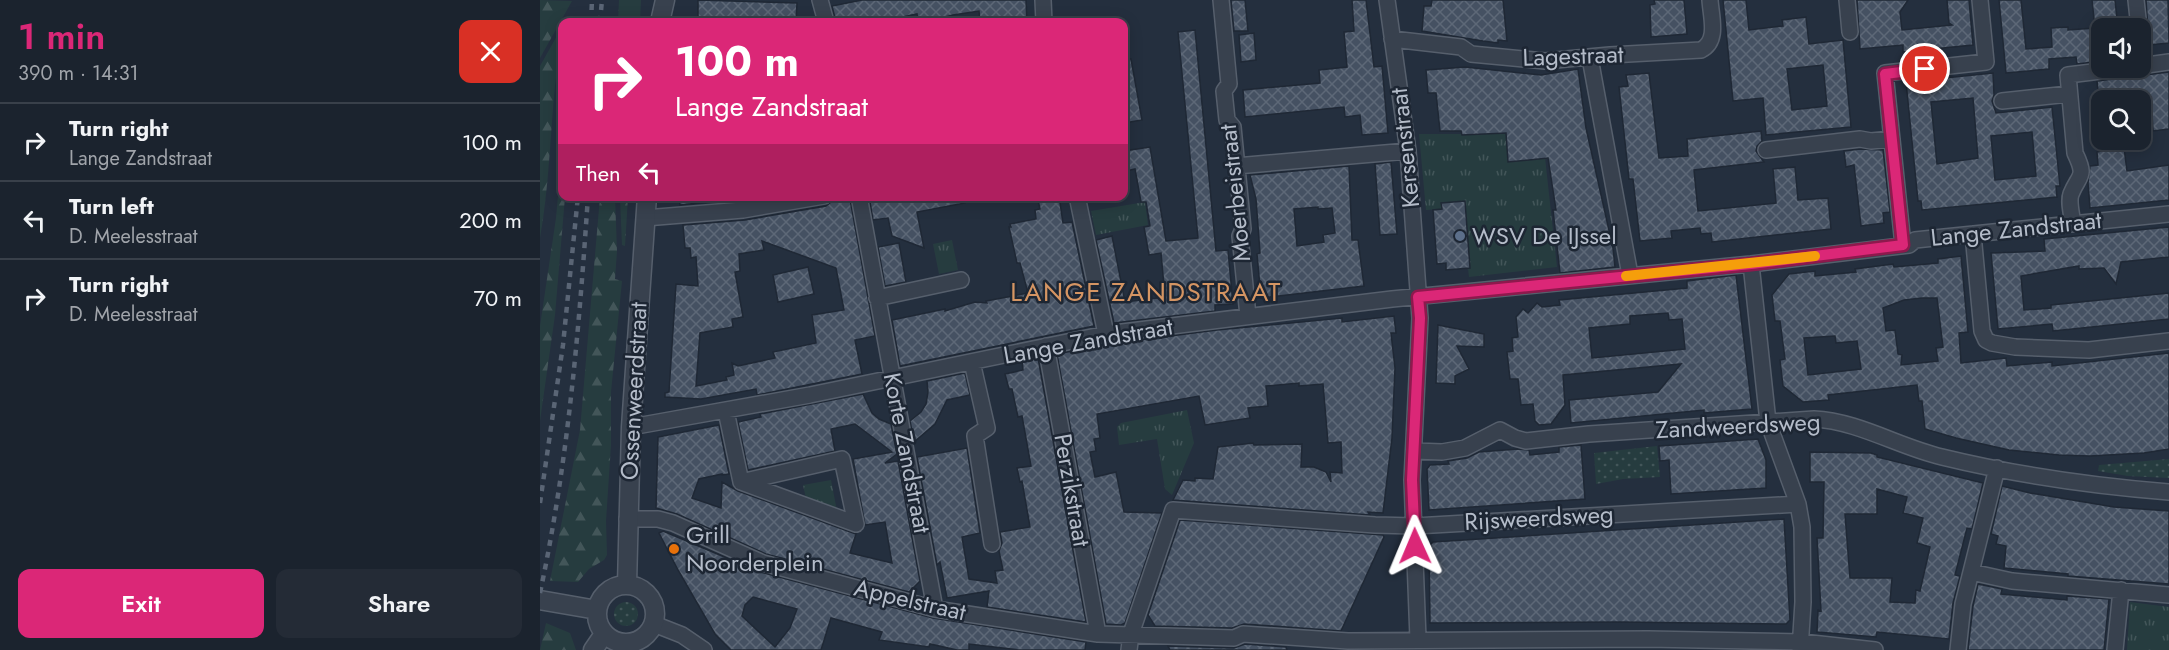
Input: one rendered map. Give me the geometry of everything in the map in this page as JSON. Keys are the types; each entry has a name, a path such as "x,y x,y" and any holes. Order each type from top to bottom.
{"street":[{"path":"657,0 659,18"},
{"path":"661,18 665,0"},
{"path":"820,0 825,18"},
{"path":"1043,0 1044,18"},
{"name":"Moerbeistraat","path":"1221,0 1229,84 1224,91 1227,120 1233,127 1243,229 1240,236 1248,316"},
{"name":"Kersenstraat","path":"1386,0 1408,151 1420,318 1412,480 1418,639"},
{"name":"Lagestraat","path":"1392,39 1461,47 1471,54 1545,61 1701,50 1708,46 1713,37 1710,0"},
{"path":"1847,0 1850,32"},
{"path":"1903,245 1885,74 1986,62 1980,0"},
{"path":"2136,0 2138,18"},
{"path":"1590,58 1630,276"},
{"path":"2151,64 2169,63"},
{"path":"2073,224 2070,196 2081,178 2080,165 2075,153 2068,75 2091,72"},
{"path":"2001,101 2069,94"},
{"path":"1766,150 1860,139 1892,139"},
{"path":"1236,166 1408,151"},
{"name":"Ossenweerdstraat","path":"627,585 631,427 647,201"},
{"path":"645,218 743,210 795,201"},
{"name":"Korte Zandstraat","path":"860,201 935,609"},
{"path":"1078,201 1106,334"},
{"name":"Lange Zandstraat","path":"631,427 726,411 1106,334 1418,297 1751,264 1903,245 1915,240 2169,213"},
{"path":"1973,234 1982,332 1986,340 2015,347 2089,350 2169,340"},
{"path":"1751,264 1768,422 1798,504 1802,527 1801,646"},
{"path":"877,298 961,280"},
{"name":"Perzikstraat","path":"1046,346 1098,634"},
{"name":"Lange Zandstraat","path":"972,362 987,428 975,436 992,544"},
{"path":"726,411 741,482"},
{"name":"Zandweerdsweg","path":"1415,451 1442,452 1465,448 1500,430 1526,441 1589,434 1827,419 1940,457 2087,485 2169,492"},
{"path":"842,459 856,524 845,520 741,482 842,459"},
{"path":"1958,650 1963,604 1997,468"},
{"name":"Rijsweerdsweg","path":"1131,634 1173,510 1415,526 1798,504"},
{"name":"Appelstraat","path":"627,519 658,519 673,523 763,563 935,609 1098,634 1234,638 1243,634 1346,645 1418,639 1648,639 1875,650"},
{"path":"1971,572 2012,581 2169,595"},
{"path":"627,585 639,587 652,600 656,612 654,624 642,639 621,647 604,634 597,621 597,610 600,600 607,592 616,586 627,585"},
{"path":"2115,650 2121,590"},
{"path":"540,600 597,610"},
{"path":"654,624 682,635 704,650"},
{"path":"593,650 604,634"},
{"path":"1129,650 1131,634"}],"green space":[{"path":"540,0 572,1 562,18 558,18 558,26 540,58"},
{"path":"619,0 641,0 640,18 618,18"},
{"path":"558,34 558,68 540,238 540,66"},
{"path":"1542,130 1557,267 1469,277 1465,201 1442,203 1442,209 1426,210 1419,134 1506,134"},
{"path":"558,196 558,201 565,201 555,315 540,421 540,326"},
{"path":"600,201 615,201 617,251 615,279 622,281 611,392 611,445 606,521 607,555 604,560 589,569 578,582 550,581 580,430"},
{"path":"620,201 628,201 625,246 622,245"},
{"path":"1145,202 1148,225 1096,235 1091,211"},
{"path":"952,240 958,270 939,274 933,244"},
{"path":"1187,410 1194,443 1172,495 1165,489 1157,439 1119,445 1117,427 1121,423"},
{"path":"1657,446 1660,477 1623,479 1596,484 1594,453"},
{"path":"2169,459 2169,478 2128,476 2098,471 2099,465"},
{"path":"831,480 837,511 807,503 803,485"},
{"path":"626,602 631,603 637,609 637,619 631,625 626,626 621,625 615,619 614,614 615,609 621,603"},
{"path":"2130,602 2169,607 2169,650 2127,650"},
{"path":"546,623 570,633 576,650 540,650"}],"building":[{"path":"698,0 797,3 796,18 698,18"},
{"path":"862,0 1026,0 1027,18 980,18 979,11 941,18 918,18 917,14 898,18 835,18 832,6"},
{"path":"1231,0 1245,0 1248,31 1234,31"},
{"path":"1352,0 1366,0 1374,67 1382,66 1388,133 1362,135 1360,115 1345,117 1344,107 1245,117 1243,90 1320,83 1319,70 1347,67 1344,32 1354,31"},
{"path":"1432,0 1503,0 1507,41 1498,40 1498,43 1422,31 1424,6 1431,6"},
{"path":"1654,0 1684,0 1687,34 1651,37 1650,5 1655,4"},
{"path":"1723,0 1746,0 1749,30 1783,26 1782,20 1806,17 1809,44 1843,40 1851,127 1766,135 1763,98 1733,101","holes":["1823,65 1827,106 1792,110 1787,69"]},
{"path":"1857,0 1908,0 1900,12 1902,30 1952,25 1949,23 1947,0 1969,0 1973,45 1903,52 1903,45 1860,49"},
{"path":"1999,0 2021,0 2026,49 2052,47 2051,28 2068,27 2068,30 2091,28 2091,62 2077,64 2076,57 2049,59 2049,69 2006,73"},
{"path":"2092,0 2115,0 2117,18 2094,18"},
{"path":"2146,0 2168,0 2169,43 2151,45 2151,18 2147,18"},
{"path":"1195,30 1216,251 1228,250 1233,304 1215,305 1215,311 1114,323 1096,240 1112,236 1125,302 1165,297 1161,253 1149,255 1144,227 1150,226 1146,202 1141,202 1135,169 1128,171 1128,150 1150,147 1166,241 1198,238 1178,32"},
{"path":"1254,33 1256,60 1241,62 1239,35"},
{"path":"1128,59 1131,59 1142,120 1128,122"},
{"path":"1465,67 1541,75 1578,69 1586,128 1613,248 1615,267 1560,273 1553,210 1556,210 1548,158 1508,162 1506,133 1462,135 1461,131 1440,131 1436,93 1428,93 1426,70"},
{"path":"2169,72 2169,129 2153,131 2151,90 2098,90 2097,81 2151,78 2151,74"},
{"path":"1649,73 1659,158 1688,156 1687,139 1761,131 1762,141 1756,151 1764,162 1694,170 1698,211 1776,203 1773,169 1795,167 1798,200 1828,198 1831,229 1712,242 1711,233 1701,234 1700,228 1671,231 1672,238 1640,241 1633,179 1629,179 1619,87 1628,86 1626,75"},
{"path":"1993,73 1992,101 1996,113 2052,107 2060,186 2056,186 2057,197 1922,210 1921,201 1918,201 1906,82","holes":["1973,98 1978,158 1937,164 1931,102","2032,132 2036,176 1995,180 1991,136"]},
{"path":"1883,150 1890,212 1883,213 1884,223 1861,226 1854,165 1846,167 1844,151"},
{"path":"2124,150 2127,171 2169,165 2169,200 2090,208 2088,183 2090,166 2098,165 2097,152"},
{"path":"1391,162 1397,234 1380,235 1375,164"},
{"path":"1349,166 1352,240 1358,240 1364,286 1261,298 1256,199 1250,175","holes":["1318,207 1318,209 1332,208 1335,233 1323,235 1324,242 1297,246 1294,209"]},
{"path":"680,201 717,201 680,205"},
{"path":"850,201 875,336 855,340 862,374 757,395 756,389 701,399 665,397 665,393 669,392 676,284 698,286 696,257 691,258 690,248 685,248 683,225 745,220 826,206 831,202","holes":["762,241 836,268 844,310 812,315 816,343 773,352 775,358 738,366 732,363 734,375 726,377 727,380 696,386 700,333 733,327 732,319 743,317 735,272 740,271 739,254 764,250"]},
{"path":"870,201 965,201 965,203 917,212 924,248 892,236 888,218 873,220"},
{"path":"1038,201 1060,201 1063,223 1072,222 1094,326 900,366 892,320 945,309 945,311 975,302 987,303 986,301 1028,293 1020,263 1017,263 1009,227 1011,227 1010,224 1036,219 1035,210 1040,209"},
{"path":"1465,201 1470,268 1446,270 1446,263 1437,264 1433,210 1442,209 1441,203"},
{"path":"2169,227 2169,257 2121,262 2116,284 2104,268 2079,269 2079,266 2021,276 2024,310 2051,308 2051,305 2169,293 2169,319 2053,331 2052,324 1998,329 1991,253 2045,251 2044,239"},
{"path":"899,243 906,282 885,286 878,247"},
{"path":"1961,256 1968,332 1959,333 1961,363 2006,358 2007,366 2052,362 2052,366 2169,353 2169,449 2090,456 2009,450 1925,429 1922,401 1919,401 1917,385 1828,395 1829,400 1803,402 1783,386 1780,360 1785,359 1780,321 1775,321 1772,295 1789,274 1815,271 1815,276 1856,272 1855,269 1893,264 1894,267 1938,263 1938,259","holes":["1937,298 1943,347 1936,348 1938,361 1901,365 1902,355 1898,354 1895,330 1886,331 1883,308 1904,300","1835,336 1836,343 1857,341 1861,369 1808,375 1804,338"]},
{"path":"808,267 814,294 778,302 773,275"},
{"path":"1736,275 1752,409 1704,413 1704,410 1571,423 1569,400 1658,392 1681,364 1563,375 1565,405 1551,424 1539,425 1535,421 1533,404 1521,405 1518,379 1510,379 1507,352 1513,351 1512,338 1518,337 1516,317 1523,309 1528,313 1537,303 1542,307 1560,305 1559,300 1687,288 1687,281","holes":["1668,313 1669,320 1682,319 1685,349 1592,358 1589,328 1630,324 1630,316"]},
{"path":"1394,316 1396,333 1391,333 1395,368 1392,438 1383,513 1368,512 1370,515 1173,500 1183,480 1213,479 1218,447 1253,443 1254,445 1302,444 1301,467 1314,467 1326,472 1331,482 1330,472 1342,473 1341,442 1328,443 1323,384 1299,386 1299,383 1266,386 1268,406 1248,408 1250,418 1205,425 1199,396 1097,414 1100,438 1094,439 1096,451 1090,452 1095,477 1116,472 1124,512 1162,513 1125,623 1106,624 1057,354 1108,344 1217,330 1342,318 1342,322"},
{"path":"1438,325 1484,334 1484,347 1457,346 1469,369 1455,376 1455,384 1436,383"},
{"path":"1038,358 1086,622 987,607 989,591 947,598 940,562 937,565 917,457 967,448 980,533 962,537 969,579 997,583 995,571 1003,570 999,551 1002,543 1000,532 1030,527 1022,481 1020,482 1017,468 1031,466 1022,416 1018,417 1012,389 1009,389 1005,374 1023,370 1022,361"},
{"path":"965,373 970,395 947,400 935,424 914,442 910,421 921,412 926,404 927,381"},
{"path":"863,394 872,413 891,424 897,454 885,463 898,461 920,581 909,592 766,554 677,514 656,508 658,437 719,425 729,474 699,479 692,498 721,508 722,482 738,491 856,534 850,553 892,563 885,522 865,525 853,459 892,452 855,424 831,429 835,451 748,470 738,422 761,417 760,414"},
{"path":"1758,439 1766,460 1766,488 1671,494 1669,460 1660,461 1659,446"},
{"path":"1581,445 1585,499 1429,510 1427,469 1430,465 1449,464 1448,461 1467,458 1479,452 1518,449 1529,450 1530,455 1559,452 1559,447"},
{"path":"1810,452 1871,453 1877,457 1983,483 1972,529 1967,528 1955,575 1960,576 1953,603 1949,639 1877,632 1876,637 1817,632 1818,610 1821,611 1817,538 1823,538 1824,482 1810,482","holes":["1877,489 1907,497 1903,513 1923,518 1917,543 1930,547 1920,591 1916,590 1915,603 1890,602 1892,578 1850,578 1845,514 1877,514"]},
{"path":"2002,486 2114,507 2169,511 2169,584 2004,568 2006,546 1996,544 1998,536 1991,534"},
{"path":"1784,519 1790,620 1786,624 1430,623 1429,546 1433,542"},
{"path":"1180,520 1383,535 1384,537 1341,631 1244,624 1232,628 1155,626 1148,615"},
{"path":"663,531 760,572 933,618 1086,642 1085,650 1019,650 969,644 969,650 957,650 930,644 929,647 879,640 882,632 831,618 821,650 731,650 715,634 659,533","holes":["753,597 797,609 790,628 775,647 742,616 745,605"]},
{"path":"1978,584 2002,589 2001,594 2067,600 2067,596 2109,599 2104,650 1968,650"},
{"path":"1245,644 1286,647 1287,650 1170,650 1168,646 1234,648"}],"railway":[{"path":"591,18 592,0"},
{"path":"600,18 602,0"},
{"path":"540,503 563,345 577,201"},
{"path":"540,593 558,495 571,396 588,201"}],"slow traffic":[{"path":"1626,276 1815,256"}],"place":[{"name":"WSV De IJssel","path":"1460,236"},
{"name":"Grill Noorderplein","path":"674,549"}],"district":[{"name":"LANGE ZANDSTRAAT","path":"1146,292"}],"route":[{"path":"1415,546 1412,480 1420,318 1418,297 1751,264 1903,245 1885,74 1925,69"}]}
